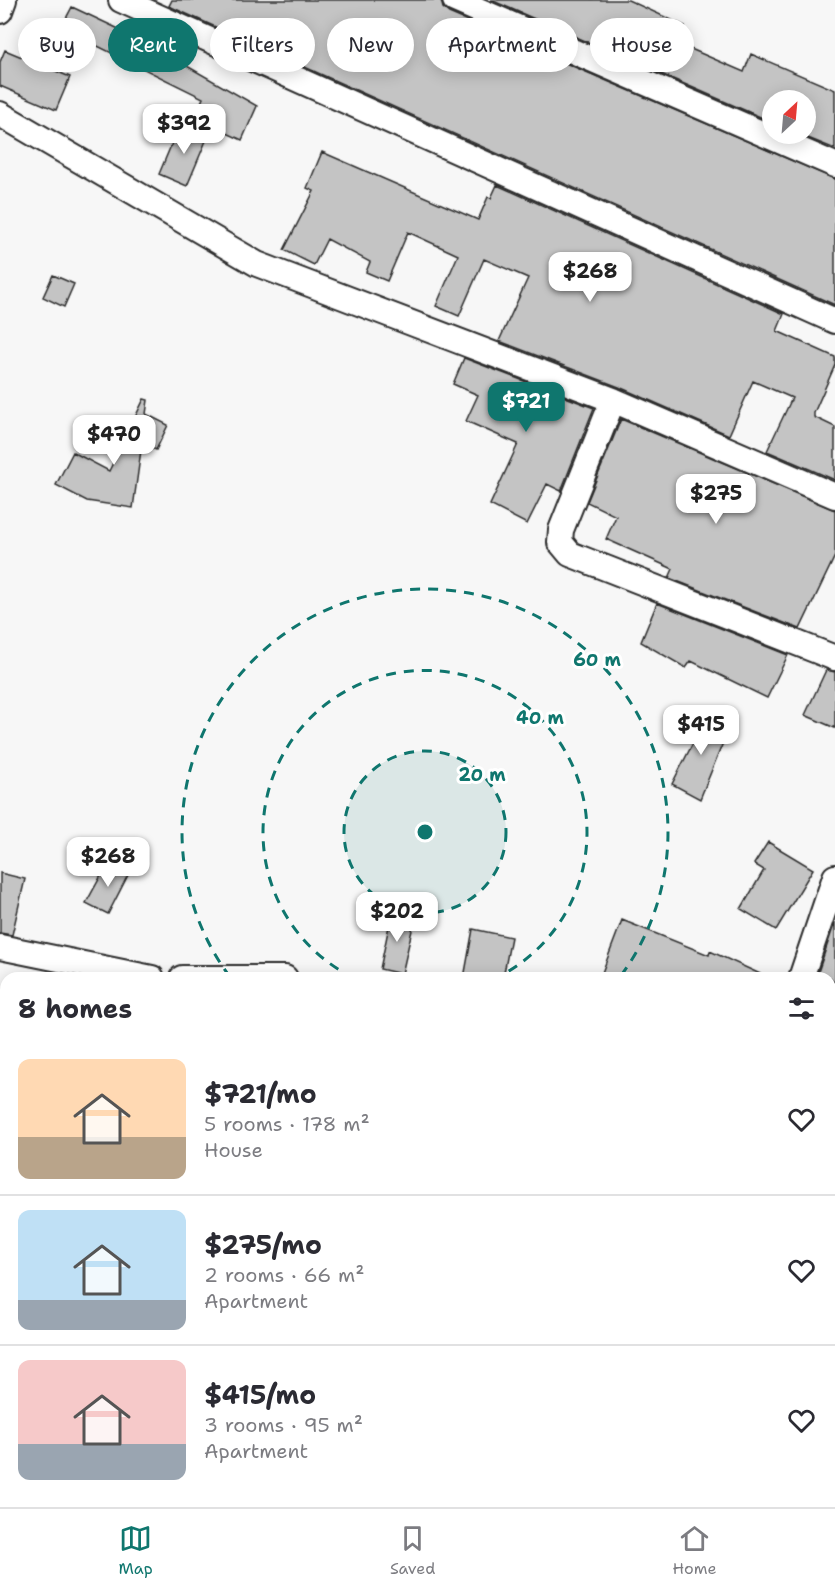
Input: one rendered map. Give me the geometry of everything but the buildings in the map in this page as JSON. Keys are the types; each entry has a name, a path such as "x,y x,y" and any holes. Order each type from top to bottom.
{"street":[{"path":"0,10 4,0"},
{"path":"121,0 835,321"},
{"path":"455,0 835,165"},
{"path":"0,114 257,264 613,400 835,496"},
{"path":"613,400 561,530 560,542 570,554 835,658"},
{"path":"803,972 835,877"},
{"path":"0,947 123,972"}]}
